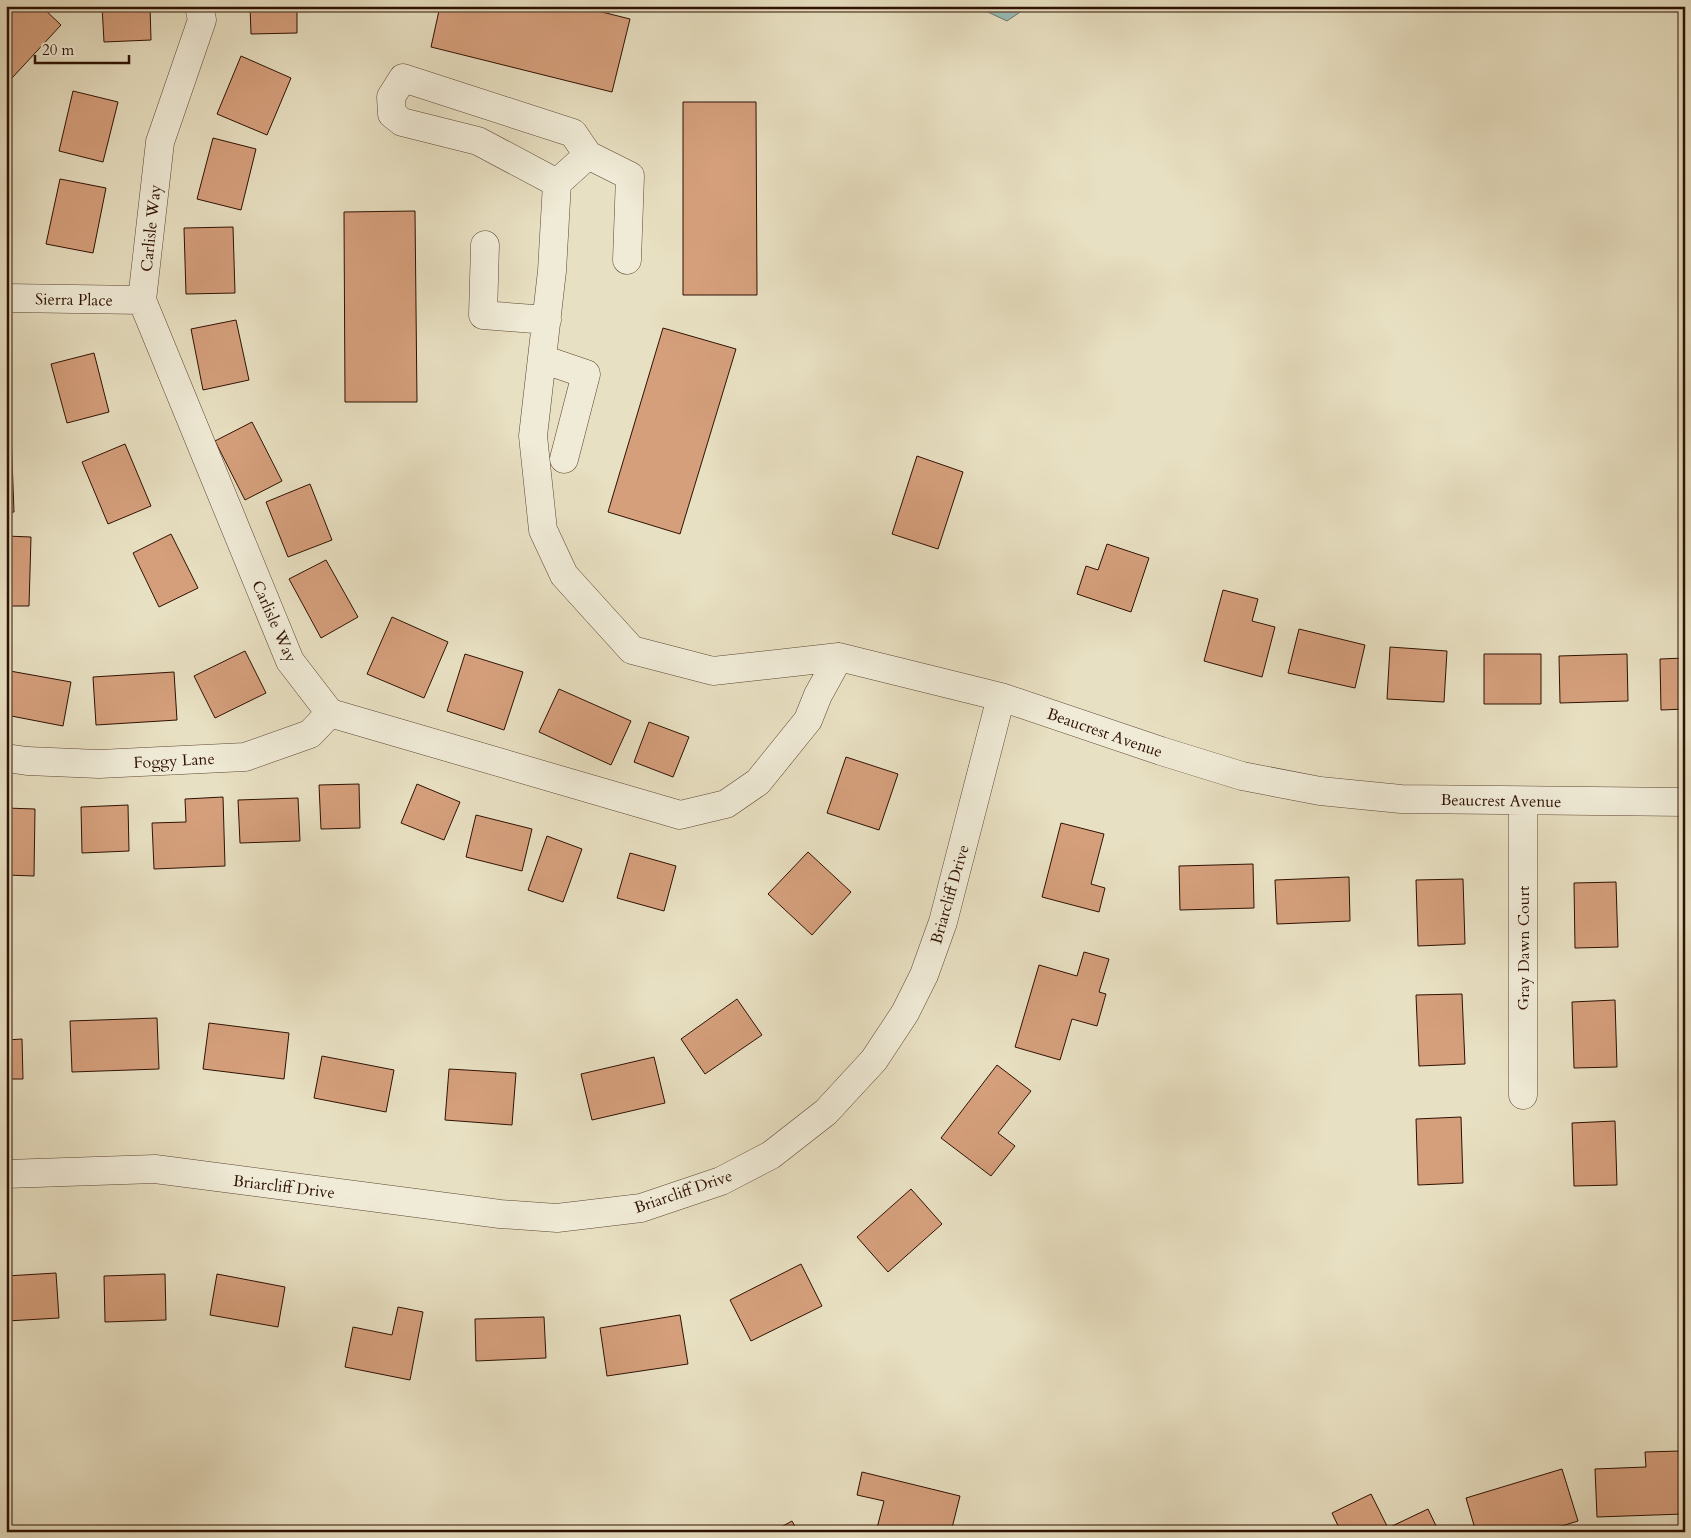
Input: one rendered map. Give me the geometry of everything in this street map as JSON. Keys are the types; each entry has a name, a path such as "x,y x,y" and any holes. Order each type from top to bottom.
{"street":[{"name":"Carlisle Way","path":"199,6 202,20 160,142 142,300 290,661 330,713"},
{"path":"588,155 556,183 478,141 402,122 392,114 391,97 403,78 573,133 588,155 630,176 627,260"},
{"name":"Beaucrest Avenue","path":"556,183 552,271 533,436 543,530 564,575 632,650 713,671 840,657 1001,696 1161,751 1242,776 1320,790 1401,798 1685,802"},
{"path":"485,245 483,315 547,320"},
{"name":"Sierra Place","path":"6,298 142,300"},
{"path":"542,359 586,374 564,459"},
{"path":"330,713 680,816 726,804 758,782 808,720 818,695 840,657"},
{"name":"Briarcliff Drive","path":"6,1174 155,1169 500,1214 557,1218 641,1208 721,1181 771,1155 826,1112 874,1060 905,1013 924,975 943,922 1001,696"},
{"name":"Foggy Lane","path":"6,758 27,761 99,764 245,757 310,734 330,713"},
{"name":"Gray Dawn Court","path":"1523,800 1523,1095"}],"water":[{"path":"975,6 1029,6 1007,21"}],"building":[{"path":"11,6 41,6 61,25 12,78 6,73 6,12"},
{"path":"102,6 150,6 151,40 104,42"},
{"path":"250,6 297,6 297,33 251,34"},
{"path":"440,6 578,6 630,19 612,92 431,47"},
{"path":"241,56 291,78 267,135 217,114"},
{"path":"73,91 118,102 103,162 59,151"},
{"path":"683,102 756,102 757,295 683,295"},
{"path":"213,138 256,149 241,210 197,199"},
{"path":"60,179 106,188 93,253 46,244"},
{"path":"415,211 417,402 345,402 344,212"},
{"path":"233,227 235,293 186,294 184,228"},
{"path":"236,320 249,380 203,390 191,329"},
{"path":"663,328 736,349 680,534 608,512"},
{"path":"94,353 109,412 67,423 51,364"},
{"path":"252,422 282,481 245,500 215,441"},
{"path":"6,432 11,432 14,512 6,513"},
{"path":"125,444 151,506 108,524 82,462"},
{"path":"917,456 963,472 938,549 892,534"},
{"path":"310,484 332,540 288,557 266,502"},
{"path":"171,534 198,588 159,607 133,553"},
{"path":"6,536 31,537 29,606 6,606"},
{"path":"1107,544 1149,558 1131,612 1077,594 1086,566 1098,570"},
{"path":"326,560 358,617 321,638 289,579"},
{"path":"1223,590 1258,599 1252,621 1275,627 1262,677 1204,661"},
{"path":"392,617 448,642 424,698 367,674"},
{"path":"1299,629 1365,645 1355,688 1288,673"},
{"path":"1390,647 1447,651 1444,702 1387,699"},
{"path":"245,651 266,693 215,718 194,676"},
{"path":"465,654 523,672 504,730 447,711"},
{"path":"1484,654 1541,654 1541,704 1484,704"},
{"path":"1627,654 1628,701 1560,703 1559,656"},
{"path":"1685,658 1685,709 1661,710 1660,659"},
{"path":"10,671 71,682 63,726 6,715 6,691"},
{"path":"174,672 177,720 96,725 93,677"},
{"path":"559,689 631,721 611,765 539,732"},
{"path":"649,722 689,737 673,777 634,762"},
{"path":"846,757 898,774 879,830 827,813"},
{"path":"359,784 360,828 321,829 319,785"},
{"path":"417,784 460,802 444,840 401,823"},
{"path":"223,797 225,866 154,869 152,823 186,822 185,799"},
{"path":"298,798 300,841 240,843 238,800"},
{"path":"128,805 129,851 82,853 81,807"},
{"path":"6,808 35,809 34,876 6,875"},
{"path":"476,815 532,829 522,871 466,857"},
{"path":"1061,823 1104,834 1091,884 1105,888 1099,912 1042,897"},
{"path":"547,836 582,849 563,902 528,890"},
{"path":"808,852 851,892 812,935 768,894"},
{"path":"630,853 676,866 664,911 617,898"},
{"path":"1253,864 1254,908 1180,910 1179,866"},
{"path":"1349,877 1350,921 1277,924 1275,880"},
{"path":"1463,879 1465,944 1418,946 1416,880"},
{"path":"1616,882 1618,947 1575,948 1574,883"},
{"path":"1084,952 1109,959 1099,992 1106,994 1097,1026 1072,1019 1060,1060 1015,1047 1039,965 1077,976"},
{"path":"1462,994 1465,1064 1419,1066 1416,995"},
{"path":"737,999 762,1035 705,1074 681,1039"},
{"path":"1615,1000 1617,1067 1574,1068 1572,1002"},
{"path":"157,1018 159,1069 72,1072 70,1021"},
{"path":"209,1023 289,1033 284,1079 203,1069"},
{"path":"22,1039 23,1079 6,1079 6,1040"},
{"path":"322,1056 394,1070 386,1112 314,1098"},
{"path":"654,1057 665,1103 592,1120 581,1074"},
{"path":"997,1065 1031,1091 998,1133 1015,1146 991,1176 941,1138"},
{"path":"449,1069 516,1073 512,1125 445,1120"},
{"path":"1461,1117 1463,1183 1418,1185 1416,1119"},
{"path":"1615,1121 1617,1185 1574,1186 1572,1123"},
{"path":"911,1189 942,1224 888,1272 857,1237"},
{"path":"801,1264 822,1306 751,1341 730,1300"},
{"path":"56,1273 59,1318 7,1321 9,1341 6,1341 6,1276"},
{"path":"165,1274 166,1320 105,1322 104,1276"},
{"path":"217,1274 285,1287 278,1327 210,1315"},
{"path":"398,1307 423,1312 410,1380 345,1367 353,1327 392,1335"},
{"path":"680,1315 688,1364 607,1376 600,1328"},
{"path":"544,1317 546,1358 476,1361 475,1319"},
{"path":"1680,1451 1683,1514 1597,1517 1595,1469 1646,1467 1645,1452"},
{"path":"1562,1469 1578,1521 1542,1532 1476,1532 1466,1498"},
{"path":"862,1472 960,1496 951,1532 876,1532 884,1501 857,1495"},
{"path":"1371,1494 1388,1528 1428,1509 1439,1532 1341,1532 1332,1513"},
{"path":"792,1521 798,1532 772,1532"}]}
